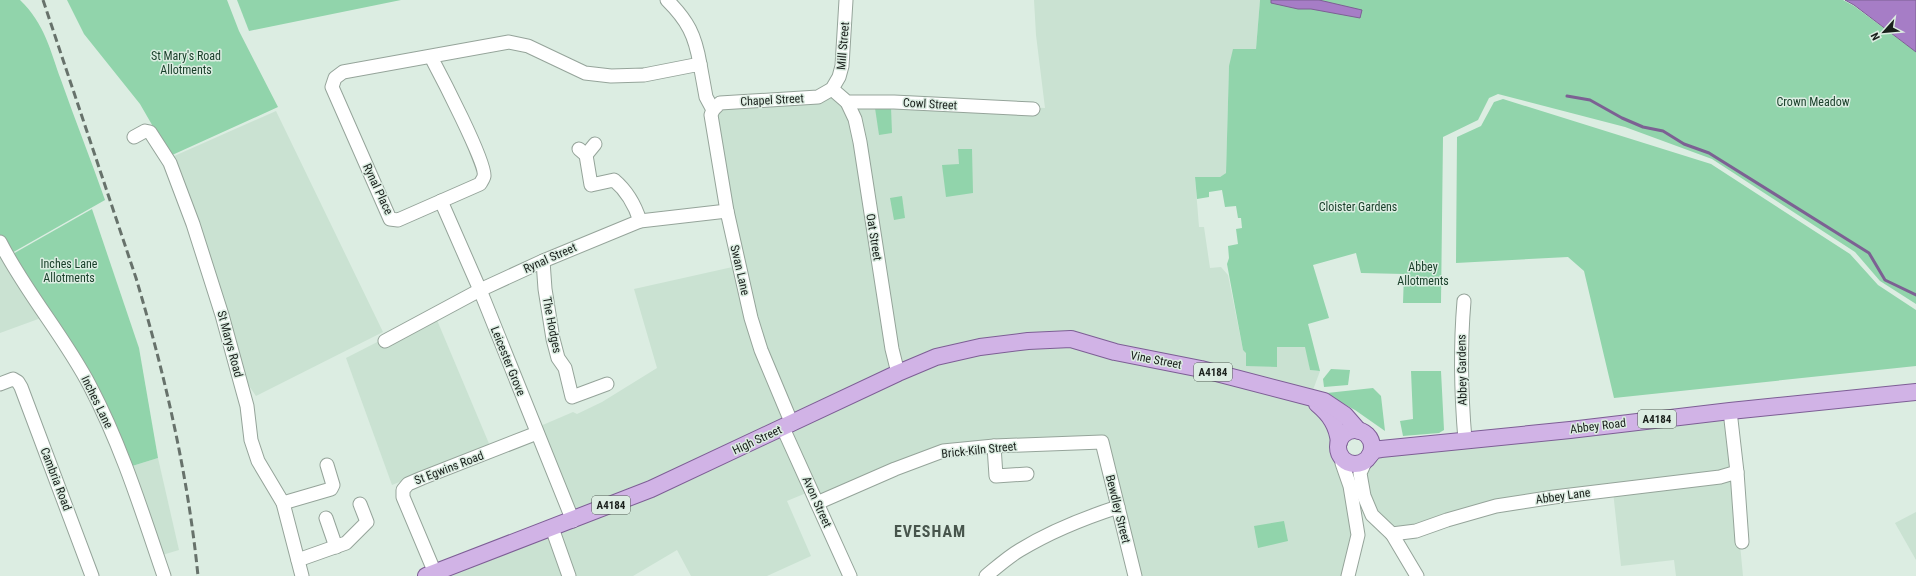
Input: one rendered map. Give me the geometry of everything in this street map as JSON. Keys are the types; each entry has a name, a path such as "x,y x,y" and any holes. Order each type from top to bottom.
{"main road":[{"name":"High Street","path":"439,573 651,489 788,426 898,372 936,357 980,347 1028,340 1078,340 1094,345"},
{"name":"Vine Street","path":"1094,345 1115,352 1201,369 1324,401 1335,407 1362,432"},
{"name":"Abbey Road","path":"1368,457 1375,450 1381,448 1570,430 1730,411 1916,392"},
{"name":"Vine Street","path":"1310,398 1331,417 1338,432 1339,442"},
{"path":"1339,442 1342,436 1347,432 1362,432 1371,441 1368,457"},
{"name":"A4184","path":"1362,432 1376,436 1399,447"},
{"name":"A4184","path":"1339,442 1340,454 1345,460 1358,464 1368,457"}],"street":[{"path":"667,0 687,23 693,33 706,97 713,110"},
{"name":"Mill Street","path":"832,89 840,77 842,66 846,0"},
{"name":"Rynal Place","path":"431,57 470,137 483,168 484,175 480,184 398,220 390,219 332,87 335,78 343,72 510,42 528,46 585,73 611,76 644,75 700,64"},
{"path":"832,89 847,102"},
{"name":"Chapel Street","path":"713,110 720,103 813,98 832,89"},
{"name":"Cowl Street","path":"847,102 894,102 1033,109"},
{"name":"Oat Street","path":"847,102 855,119 860,142 889,334 898,372"},
{"name":"Swan Lane","path":"713,110 712,123 727,211 752,321 788,426"},
{"name":"St Marys Road","path":"134,137 145,131 150,132 170,163 193,224 222,315 247,406 251,440 258,461 283,503 302,576"},
{"path":"595,144 582,152 591,185 614,180 628,195 640,221"},
{"name":"Leicester Grove","path":"441,201 480,290 573,521"},
{"name":"Rynal Street","path":"385,341 480,290 543,261 640,221 727,211"},
{"name":"Inches Lane","path":"0,242 26,287 78,364 93,392 122,454 164,576"},
{"name":"The Hodges","path":"543,261 545,289 553,340 558,358 565,368 572,397 607,384"},
{"name":"Abbey Gardens","path":"1464,301 1461,341 1461,386 1465,440"},
{"name":"Cambria Road","path":"0,384 13,379 18,382 55,475 92,576"},
{"path":"1730,411 1737,472 1742,542"},
{"name":"Avon Street","path":"788,426 817,503 850,576"},
{"name":"St Egwins Road","path":"439,573 403,497 402,490 408,484 422,478 537,433"},
{"name":"Brick-Kiln Street","path":"817,503 895,469 943,451 994,446 1102,442"},
{"name":"Bewdley Street","path":"1102,442 1135,576"},
{"path":"994,446 996,476 1027,474"},
{"path":"1368,457 1360,474 1364,496 1372,515 1392,534 1417,576"},
{"path":"1345,460 1342,463 1350,486 1358,535 1348,576"},
{"path":"283,503 331,490 333,485 327,465"},
{"name":"Abbey Lane","path":"1392,534 1416,531 1447,520 1496,506 1554,497 1720,477 1737,472"},
{"path":"298,560 346,543 367,522 360,504"},
{"path":"986,576 1018,550 1084,518 1118,507"},
{"path":"326,518 336,547"},
{"path":"552,528 570,576"}],"shaded area":[{"path":"1034,0 1260,0 1256,50 1229,66 1226,173 1220,177 1195,177 1199,227 1204,227 1210,268 1221,267 1228,275 1243,350 1277,366 1277,347 1306,347 1310,370 1320,371 1310,398 1334,438 1332,447 1335,456 1342,463 1358,535 1347,576 1137,576 1103,441 943,450 816,503 811,491 787,501 811,556 767,576 691,576 677,550 633,576 419,576 573,518 538,427 573,412 577,414 602,402 657,368 634,289 737,266 713,110 834,92 850,100 1045,108 1036,35"},
{"path":"1271,0 1319,0 1362,10 1360,18 1311,9 1298,9 1271,3"},
{"path":"1845,0 1916,0 1916,52 1854,5"},
{"path":"276,111 383,332 256,396 249,386 172,157"},
{"path":"0,254 10,274 41,318 0,333"},
{"path":"434,313 490,446 392,485 346,358"},
{"path":"1724,415 1733,470 1743,576 1676,576 1674,560 1621,566 1613,491 1497,507 1392,535 1377,517 1367,493 1364,474 1377,453"},
{"path":"158,458 179,550 159,556 129,467"},
{"path":"1916,512 1916,560 1895,523"}],"green space":[{"path":"0,0 20,0 41,28 50,48 105,200 10,254 0,235"},
{"name":"St Mary's Road Allotments","path":"67,0 227,0 239,31 278,107 170,156 140,104 84,34"},
{"path":"237,0 401,0 249,31"},
{"path":"1260,0 1843,0 1854,6 1916,52 1916,304 1880,281 1855,252 1712,159 1625,127 1498,94 1489,98 1478,120 1443,137 1441,303 1403,303 1404,274 1361,273 1356,253 1313,265 1329,318 1308,324 1320,371 1310,370 1305,347 1277,347 1277,367 1246,366 1246,353 1243,350 1227,264 1229,258 1228,246 1238,244 1236,229 1242,228 1241,218 1238,218 1236,206 1225,207 1222,190 1209,192 1209,197 1197,199 1195,177 1220,177 1226,173 1229,66 1233,49 1256,49"},
{"path":"1503,99 1711,164 1850,254 1878,285 1916,310 1916,366 1614,398 1584,271 1568,257 1456,263 1457,137 1481,126 1494,102"},
{"path":"891,107 892,133 879,135 875,108"},
{"path":"958,149 972,149 973,193 946,197 942,165 959,164"},
{"path":"902,196 905,218 894,220 890,198"},
{"name":"Inches Lane Allotments","path":"92,209 139,348 158,458 129,467 11,255"},
{"path":"1331,369 1350,370 1348,385 1324,387 1323,379"},
{"path":"1411,371 1441,371 1444,430 1439,433 1403,436 1400,421 1413,419"},
{"path":"1373,388 1381,396 1385,431 1355,410 1327,395 1327,393"},
{"path":"1284,521 1288,541 1258,548 1254,526"}],"waterway":[{"path":"1567,96 1590,100 1622,118 1643,127 1663,131 1684,144 1709,153 1869,253 1885,280 1916,295"}],"railway":[{"path":"43,0 136,278 157,351 182,463 194,538 198,576"}],"district":[{"name":"EVESHAM","path":"930,531"}],"park label":[{"name":"Crown Meadow","path":"1813,102"},
{"name":"Cloister Gardens","path":"1358,207"},
{"name":"Abbey Allotments","path":"1423,274"}]}
